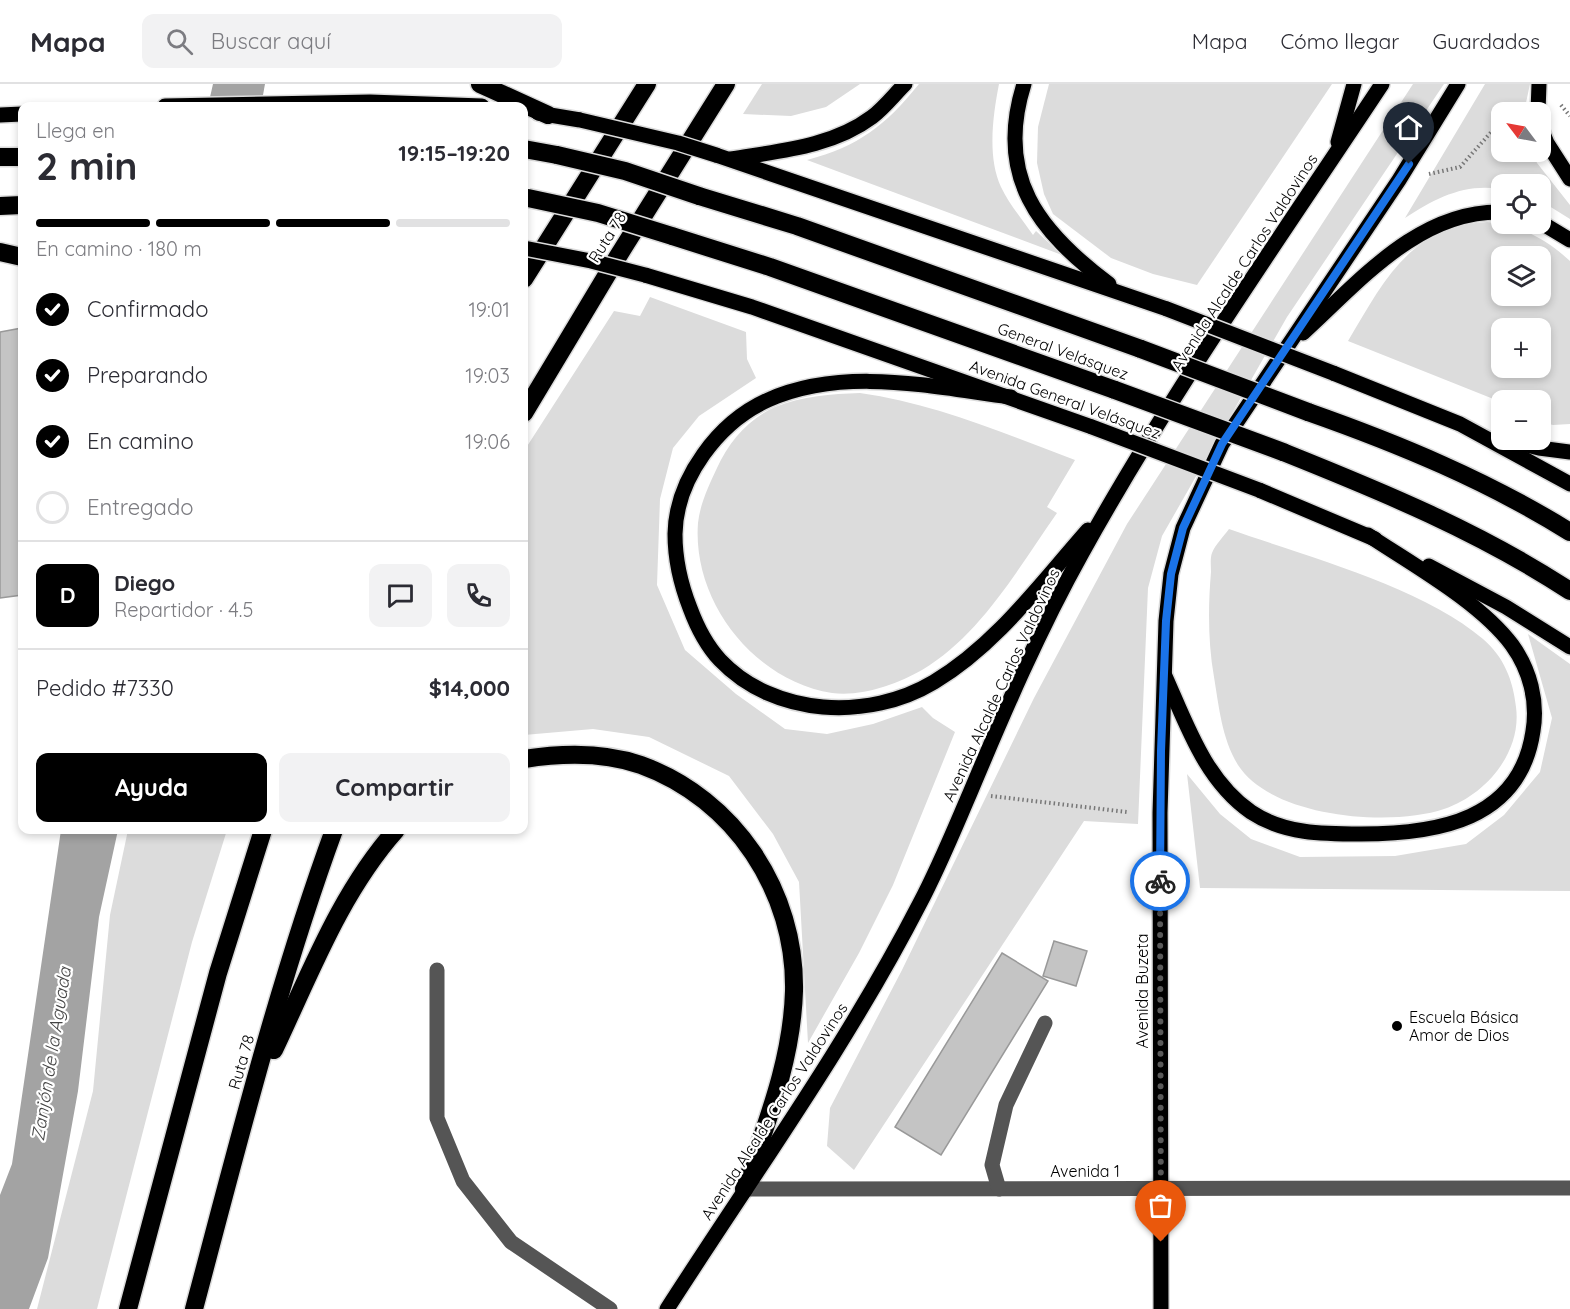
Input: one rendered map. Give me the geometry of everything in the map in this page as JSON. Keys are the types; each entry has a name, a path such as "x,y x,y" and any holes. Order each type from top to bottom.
{"highway":[{"path":"480,84 519,102"},
{"path":"528,273 647,84"},
{"name":"Ruta 78","path":"528,406 617,258 726,84"},
{"path":"528,106 548,115"},
{"name":"General Velásquez","path":"528,150 625,171 797,226 1141,349 1434,460 1496,490 1570,532"},
{"path":"0,158 18,157"},
{"name":"General Velásquez","path":"528,198 598,213 770,267 1283,452 1404,501 1482,538 1570,591"},
{"path":"0,206 18,205"},
{"path":"0,252 18,256"},
{"path":"528,759 582,754 612,758 648,768 691,790 717,808 740,833 758,859 773,889 785,923 792,957 794,992 781,1083 744,1189"},
{"path":"128,1309 218,973 262,834"},
{"name":"Ruta 78","path":"194,1309 249,1103 296,942 333,834"},
{"path":"249,1103 338,914 357,879 393,834"}],"main road":[{"path":"723,157 803,146 827,140 873,117 905,84"},
{"path":"1024,84 1017,118 1016,142 1017,166 1023,190 1037,215 1056,239 1084,265 1121,293"},
{"path":"1334,156 1354,84"},
{"name":"Avenida Alcalde Carlos Valdovinos","path":"667,1309 744,1189 811,1092 891,960 941,861 1054,606 1111,503 1260,267 1382,84"},
{"path":"1368,535 1451,591 1479,613 1511,645 1530,681 1534,702 1532,742 1515,780 1501,795 1486,809 1449,826 1396,834 1308,832 1287,829 1252,813 1237,801 1212,773 1163,673 1168,598 1183,528 1222,444 1399,180 1458,84"},
{"path":"1538,102 1539,84"},
{"path":"302,102 370,102"},
{"path":"528,112 580,120 678,143 723,157 1167,309 1491,434"},
{"path":"0,115 18,114"},
{"path":"1551,149 1570,179"},
{"path":"1285,348 1411,239 1436,224 1464,214 1491,213"},
{"path":"1551,229 1570,240"},
{"name":"Avenida General Velásquez","path":"528,249 591,261 645,275 752,307 1011,397 1259,490 1368,535 1477,592 1570,647"},
{"path":"0,252 18,251"},
{"path":"1011,397 903,383 861,381 825,383 770,400 747,411 720,433 701,459 688,484 675,533 682,587 703,638 720,660 741,677 767,692 794,703 820,708 847,709 904,696 933,683 986,642 1039,586 1111,503"},
{"path":"1460,424 1570,484"},
{"path":"1551,450 1570,452"},
{"name":"Avenida Buzeta","path":"1161,1309 1160,813 1163,673"}],"street":[{"path":"437,970 437,1118 463,1181 511,1242 610,1309"},
{"path":"999,1189 993,1165 1006,1105 1045,1023"},
{"name":"Avenida 1","path":"744,1189 1570,1188"}],"path":[{"path":"1399,180 1460,167 1491,132"},
{"path":"969,794 1127,812"}],"shaded area":[{"path":"762,84 860,84 826,107 791,116 743,114"},
{"path":"919,84 999,84 992,136 994,163 1001,187 1033,235 1036,231 1062,255 807,160 842,148 870,132 894,112"},
{"path":"1049,84 1332,84 1197,285 1153,274 1111,258 1053,214 1044,194 1037,163 1038,127"},
{"path":"1413,84 1444,84 1287,317 1162,536 1148,588 1138,824 1084,821 854,1170 827,1146 830,1108 902,970 1034,698 1127,524"},
{"path":"1485,84 1530,84 1526,102 1491,102 1491,162 1537,162 1546,174 1491,174 1491,188 1463,190 1439,198 1405,218"},
{"path":"1551,181 1570,205 1570,219 1551,207"},
{"path":"1491,223 1491,234 1532,234 1552,246 1570,261 1570,424 1551,424 1551,390 1491,390 1491,398 1348,341 1387,278 1418,246 1437,234 1460,226"},
{"path":"650,297 746,332 747,359 756,378 699,416 673,448 660,499 657,585 685,650 736,694 785,729 827,734 873,724 922,707 933,718 955,732 893,885 859,953 808,1043 799,882 773,834 729,776 649,737 593,729 528,735 528,445 614,311 640,316"},
{"path":"860,393 942,412 1075,460 1047,507 1057,513 997,599 963,638 922,670 902,680 867,691 843,694 804,685 777,672 754,655 734,633 717,608 705,581 699,552 698,523 705,495 722,458 740,432 756,418 775,407 796,400"},
{"path":"1229,529 1396,588 1458,620 1483,639 1502,661 1510,678 1516,707 1513,740 1498,770 1487,782 1474,793 1444,809 1394,817 1334,814 1304,807 1277,797 1254,783 1238,765 1228,744 1212,664 1209,612 1211,557 1215,547"},
{"path":"1528,634 1570,664 1570,891 1200,888 1187,774 1220,814 1251,839 1300,857 1395,856 1466,844 1504,815 1540,772 1552,718"},
{"path":"127,834 226,834 192,942 97,1309 37,1309 93,1091 110,915"}],"water":[{"path":"213,84 265,84 262,102 209,102"},
{"name":"Zanjón de la Aguada","path":"60,834 117,834 99,917 78,1091 48,1258 29,1309 0,1309 0,1195 12,1164"}],"building":[{"path":"18,329 18,596 0,598 0,332"},
{"path":"1054,941 1087,951 1076,986 1043,976"},
{"path":"1002,953 1048,981 941,1155 895,1127"}],"way so far":[{"path":"1160,881 1161,1242"}],"place":[{"name":"Escuela Básica Amor de Dios","path":"1397,1026"}],"route":[{"path":"1160,881 1161,751 1166,621 1171,574 1183,528 1198,491 1222,444 1409,164"}]}
